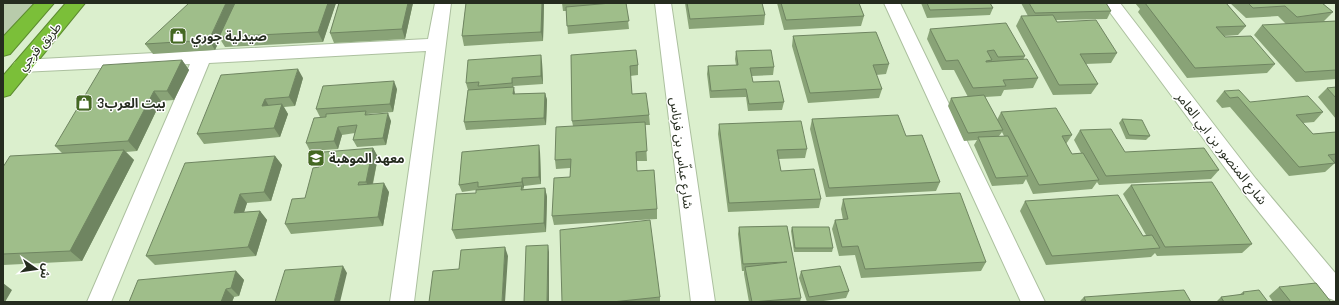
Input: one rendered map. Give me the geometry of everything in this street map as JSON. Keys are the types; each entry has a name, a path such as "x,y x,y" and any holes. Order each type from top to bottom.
{"highway":[{"name":"طريق قرجي","path":"3,49 45,3"},
{"name":"طريق قرجي","path":"3,90 21,66 76,3"}],"street":[{"path":"402,302 436,45 443,3"},
{"name":"شارع عباّس بن فرناس","path":"663,3 703,302"},
{"path":"892,3 1033,302"},
{"name":"شارع المنصور بن ابي العامر","path":"1111,3 1242,176 1302,252 1336,291"},
{"path":"21,66 436,45"},
{"path":"99,302 202,57"}],"green space":[{"path":"3,3 35,3 3,37"}],"building":[{"path":"189,3 226,3 209,40 145,44"},
{"path":"235,3 328,3 318,32 219,37"},
{"path":"339,3 408,3 402,29 330,33"},
{"path":"466,3 542,3 541,32 462,36"},
{"path":"626,3 629,21 567,26 566,7"},
{"path":"687,3 762,3 765,15 690,19"},
{"path":"781,3 859,3 864,16 786,20"},
{"path":"927,3 990,3 993,8 930,10"},
{"path":"1029,3 1106,3 1111,11 1035,13"},
{"path":"1145,3 1226,3 1246,26 1216,27 1225,37 1251,36 1275,64 1195,68"},
{"path":"1248,3 1322,3 1333,12 1297,17 1285,6 1253,8"},
{"path":"1053,15 1057,22 1096,20 1117,53 1080,54 1098,84 1059,85 1021,16"},
{"path":"1336,21 1336,70 1305,72 1262,25"},
{"path":"1006,23 1025,56 998,57 994,50 987,51 992,60 986,62 1027,59 1038,78 1003,80 1006,86 973,88 958,60 946,61 930,29"},
{"path":"876,32 889,64 873,65 882,89 810,93 793,36"},
{"path":"636,50 638,65 630,66 632,94 646,93 649,115 572,121 571,55"},
{"path":"771,50 774,67 750,68 753,82 779,81 784,102 749,104 746,89 711,91 708,66 738,65 736,51"},
{"path":"541,55 541,76 512,78 512,83 478,86 479,82 466,83 468,60"},
{"path":"182,60 167,91 154,91 128,141 55,146 103,65"},
{"path":"298,69 289,97 265,99 262,106 282,104 274,128 197,134 221,75"},
{"path":"394,81 390,104 316,109 323,86"},
{"path":"514,87 513,94 545,93 544,118 464,122 468,90"},
{"path":"1336,87 1336,98 1327,88"},
{"path":"1239,90 1250,102 1308,96 1323,112 1296,115 1313,134 1336,132 1336,154 1328,155 1335,163 1299,167 1238,97 1230,98 1224,91"},
{"path":"984,95 1003,130 968,133 951,98"},
{"path":"1056,108 1072,135 1062,136 1072,154 1083,153 1099,180 1039,185 1001,112"},
{"path":"366,111 365,115 388,113 383,138 353,140 357,125 338,127 334,141 306,143 314,118 326,117 326,114"},
{"path":"898,115 906,136 922,135 940,182 829,188 812,119"},
{"path":"1122,119 1142,120 1150,136 1129,135"},
{"path":"801,121 807,149 777,150 781,171 814,169 821,199 729,203 719,124"},
{"path":"645,122 647,151 636,152 637,171 654,170 657,209 552,216 554,178 570,177 571,159 555,160 556,127"},
{"path":"1111,129 1125,152 1204,148 1219,170 1106,176 1080,130"},
{"path":"1008,136 1028,176 996,178 978,137"},
{"path":"539,145 539,177 522,178 522,182 478,187 478,182 459,185 462,152"},
{"path":"373,148 366,182 359,182 358,185 384,183 378,217 285,224 292,199 305,198 313,168 319,167 324,152"},
{"path":"124,150 70,251 3,254 3,167 10,156"},
{"path":"275,156 264,192 240,194 234,213 260,211 248,247 146,256 185,163"},
{"path":"1212,182 1252,244 1165,247 1131,185"},
{"path":"522,186 521,190 545,188 544,223 452,230 456,194 476,193 476,190"},
{"path":"960,193 986,262 865,269 858,246 842,247 835,220 848,219 843,199"},
{"path":"1118,195 1143,236 1152,235 1160,248 1052,256 1025,201"},
{"path":"650,220 660,297 612,302 562,302 560,230"},
{"path":"787,226 801,298 752,302 745,267 787,262 743,264 739,227"},
{"path":"792,227 829,227 833,248 795,248"},
{"path":"548,245 547,302 524,302 526,246"},
{"path":"505,247 502,302 429,302 433,271 459,269 461,250"},
{"path":"343,266 334,302 275,302 285,270"},
{"path":"840,266 849,291 809,297 801,271"},
{"path":"236,271 231,288 226,289 221,302 129,302 138,280"},
{"path":"1316,283 1331,302 1291,302 1279,287"},
{"path":"1184,290 1191,302 1086,302 1084,297"},
{"path":"1259,290 1268,302 1224,302 1221,297 1244,294 1243,292"}],"place":[{"name":"صيدلية جوري","path":"178,36"},
{"name":"بيت العرب3","path":"84,103"},
{"name":"معهد الموهبة","path":"316,158"}]}
